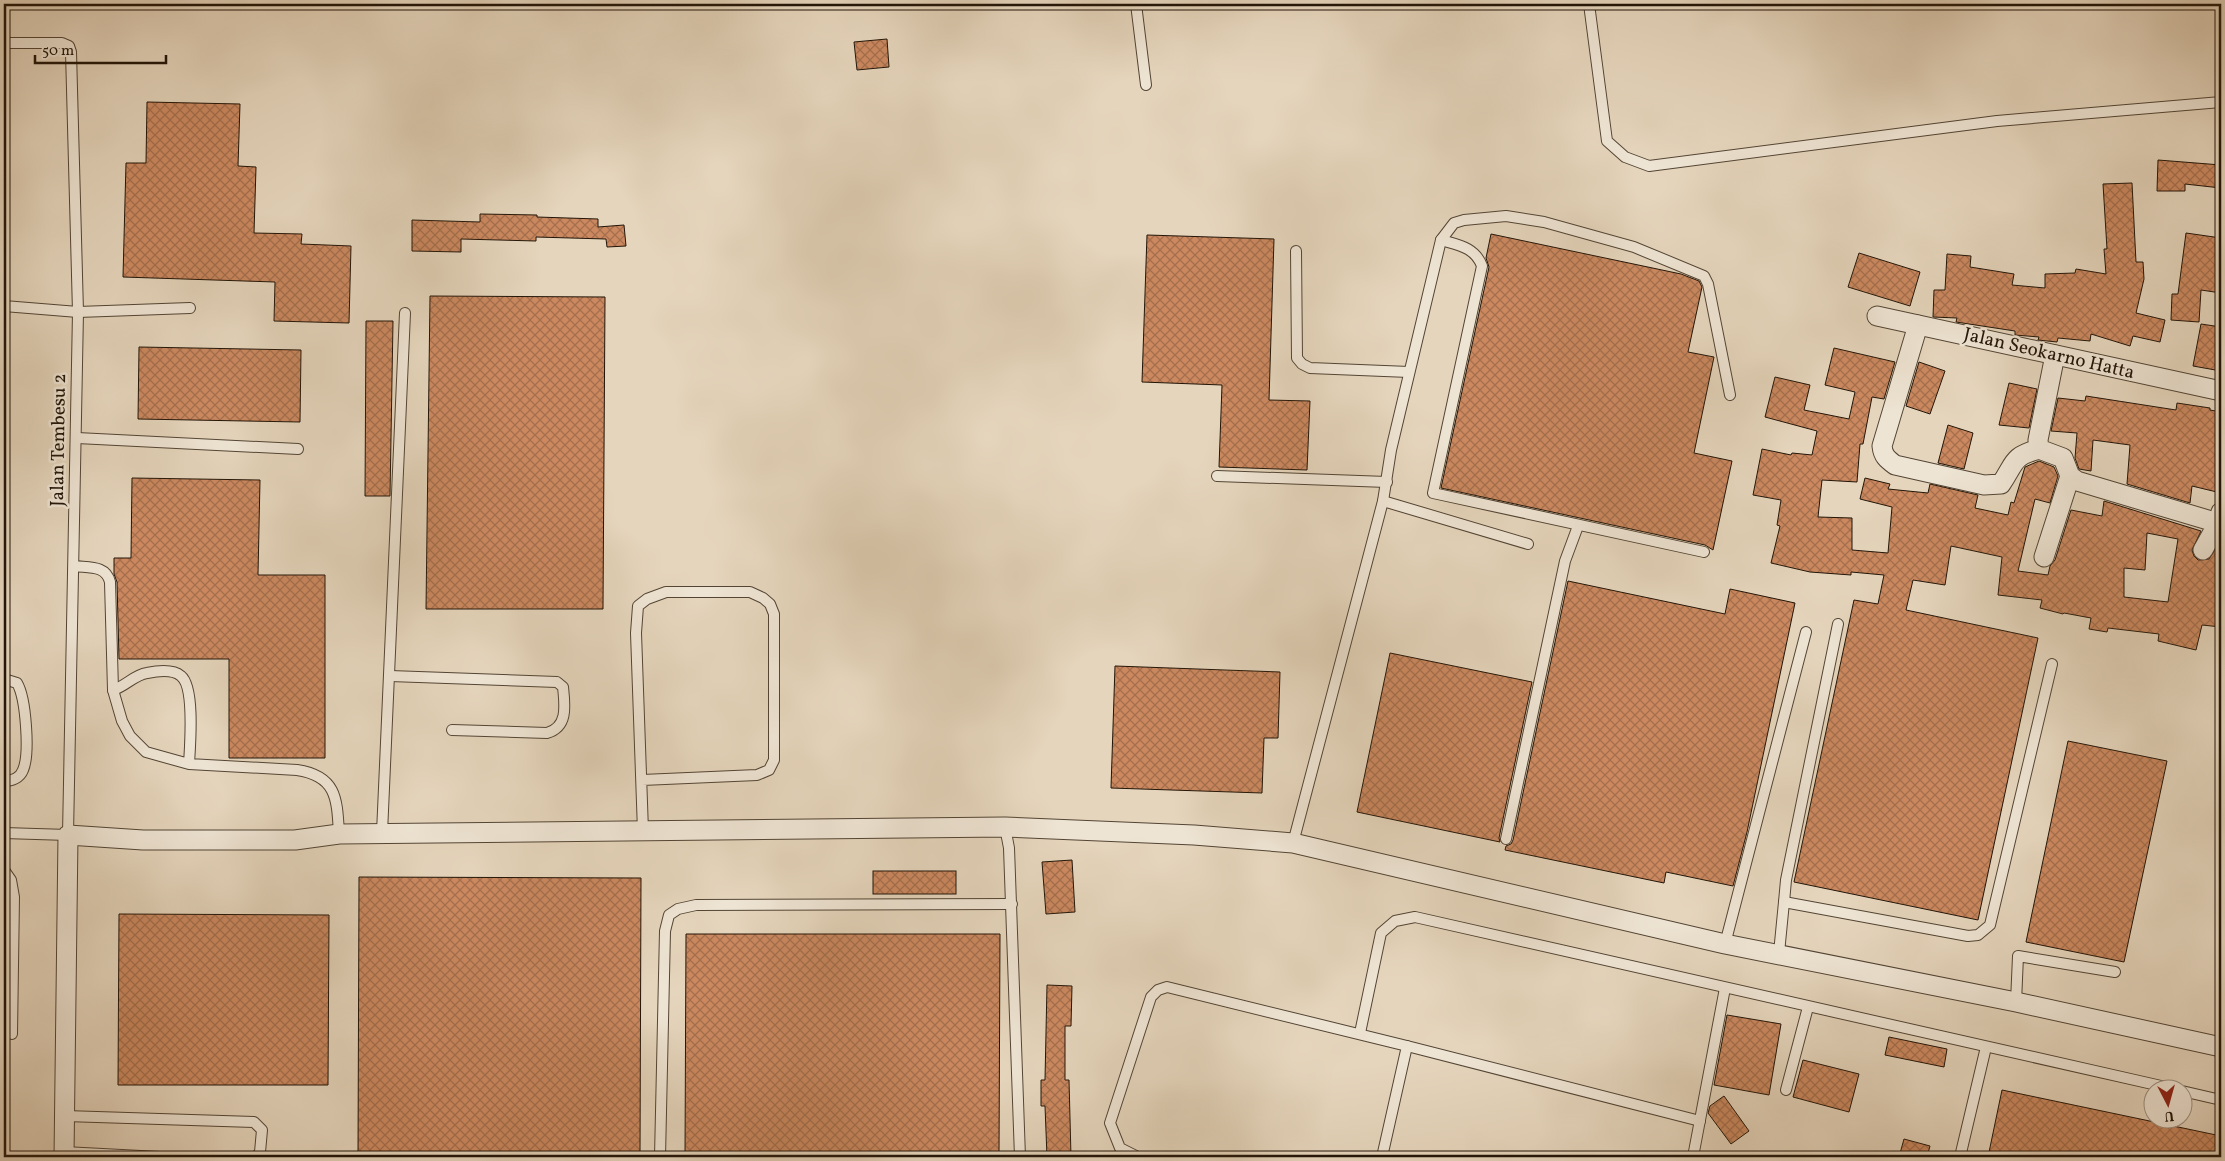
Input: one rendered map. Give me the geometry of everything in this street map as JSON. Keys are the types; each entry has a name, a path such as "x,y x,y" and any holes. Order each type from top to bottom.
{"street":[{"name":"Jalan Seokarno Hatta","path":"1877,316 2221,391"},
{"path":"1918,325 1882,446 1883,454 1887,460 1895,465 1995,486 2001,484 2014,462 2022,454 2039,448 2063,458 2070,476 2077,481 2220,517 2203,550"},
{"path":"2039,448 2038,440 2055,355"},
{"path":"2044,557 2070,476"},
{"path":"64,1154 68,835 143,840 295,840 340,834 382,833 1004,827 1194,835 1293,843 1725,944 1779,953 2016,1002 2221,1047"}],"lane":[{"path":"1136,4 1146,85"},
{"path":"1589,4 1608,140 1625,157 1649,166 1997,121 2221,102"},
{"name":"Jalan Tembesu 2","path":"4,43 62,43 69,46 71,52 78,312 68,835"},
{"path":"1293,843 1383,501 1391,450 1440,240 1454,224 1464,220 1506,216 1544,222 1634,247 1704,276 1708,284 1730,395"},
{"path":"1440,240 1466,248 1476,254 1482,266 1432,492 1578,526 1704,552"},
{"path":"1296,251 1297,358 1302,364 1310,368 1409,372"},
{"path":"4,306 78,312 190,308"},
{"path":"382,833 405,313"},
{"path":"77,438 298,449"},
{"path":"1217,476 1387,482"},
{"path":"1383,501 1528,544"},
{"path":"1506,838 1565,561 1578,526"},
{"path":"74,566 102,569 109,576 113,690 122,721 130,736 146,752 189,764 297,770 319,776 332,790 337,801 340,834"},
{"path":"642,780 757,775 769,770 774,760 774,614 770,604 763,598 750,592 666,592 647,599 638,606 636,633 644,831"},
{"path":"1779,953 1786,880 1838,624"},
{"path":"1725,944 1806,632"},
{"path":"1784,902 1968,936 1978,935 1990,925 2052,664"},
{"path":"113,690 123,687 139,675 146,673 165,672 182,676 188,694 190,718 189,764"},
{"path":"390,676 557,682 563,687 563,724 557,730 548,733 452,730"},
{"path":"4,679 17,683 22,691 26,726 24,767 14,779 4,781"},
{"path":"1004,827 1009,848 1012,904 1020,1157"},
{"path":"4,833 68,835"},
{"path":"4,870 11,880 14,897 12,1034"},
{"path":"660,1157 665,931 669,915 678,909 696,905 1012,904"},
{"path":"1360,1033 1381,933 1395,921 1415,917 2142,1082"},
{"path":"2016,1002 2018,956 2114,972"},
{"path":"1138,1157 1120,1148 1110,1123 1151,997 1158,990 1167,987 1360,1033 1700,1121"},
{"path":"1693,1157 1725,988"},
{"path":"1786,1090 1808,1006"},
{"path":"1382,1157 1407,1046"},
{"path":"1960,1157 1986,1047"},
{"path":"2192,1093 2221,1100"},
{"path":"65,1116 254,1122 262,1130 260,1152 256,1157"},
{"path":"64,1154 160,1157"}],"building":[{"path":"887,39 889,67 857,70 854,42"},
{"path":"147,102 240,104 238,166 256,167 254,233 302,234 301,244 351,246 349,323 274,321 275,282 123,277 126,163 146,163"},
{"path":"2158,160 2221,165 2221,188 2185,184 2185,191 2157,191"},
{"path":"2132,183 2136,262 2143,262 2144,279 2136,313 2165,320 2160,342 2133,336 2130,346 2091,334 2090,341 2058,338 2057,342 2038,340 2039,337 2015,335 2015,331 1956,322 1957,318 1933,317 1934,290 1945,290 1947,254 1971,256 1970,267 2014,274 2012,285 2045,288 2045,274 2075,273 2076,269 2106,274 2104,249 2107,249 2103,184"},
{"path":"480,214 598,219 598,227 624,225 626,246 607,247 606,239 536,237 536,241 461,239 461,252 412,251 412,220 480,222"},
{"path":"2186,233 2221,238 2221,293 2201,290 2199,322 2171,320 2172,294 2178,294"},
{"path":"1491,234 1681,274 1699,281 1702,287 1688,352 1714,357 1694,453 1732,461 1713,550 1705,545 1441,488 1489,267 1486,258"},
{"path":"1147,235 1274,239 1269,400 1310,401 1307,470 1219,467 1222,385 1142,382"},
{"path":"1859,253 1920,272 1910,306 1848,287"},
{"path":"430,296 605,297 603,609 426,609"},
{"path":"366,321 393,321 390,496 365,496"},
{"path":"2201,324 2221,327 2221,371 2193,366"},
{"path":"139,347 301,350 300,422 138,419"},
{"path":"1834,348 1895,362 1884,399 1872,397 1863,444 1860,444 1857,482 1822,480 1818,517 1852,518 1852,550 1888,553 1892,507 1860,499 1865,478 1890,484 1888,489 1928,493 1930,484 1978,495 1975,508 2008,515 2011,502 2014,503 2025,467 2039,461 2054,467 2058,476 2050,503 2035,499 2018,571 2048,575 2050,566 2055,560 2071,510 2102,516 2104,501 2201,531 2192,550 2198,560 2209,559 2221,540 2221,627 2202,625 2196,650 2158,641 2159,634 2108,628 2107,632 2089,629 2091,618 2040,608 2042,600 1998,595 2002,557 1951,546 1945,585 1913,580 1906,610 2038,638 1978,920 1794,882 1854,600 1878,604 1884,575 1851,572 1851,575 1810,572 1771,563 1780,526 1777,525 1781,500 1753,495 1762,449 1791,455 1792,453 1812,455 1817,431 1765,417 1775,377 1810,385 1804,410 1849,419 1855,392 1825,385","holes":["2147,533 2178,539 2168,602 2124,597 2124,568 2145,570"]},
{"path":"1919,362 1945,371 1930,414 1906,406"},
{"path":"2009,383 2037,389 2029,428 1999,425"},
{"path":"2086,396 2176,410 2177,403 2210,408 2210,410 2221,412 2221,493 2192,486 2190,503 2127,484 2130,445 2093,440 2091,471 2079,469 2075,458 2077,433 2051,431 2058,398 2085,401"},
{"path":"1948,425 1973,433 1964,469 1938,463"},
{"path":"132,478 260,480 258,575 325,575 325,758 229,758 229,659 119,659 117,582 114,574 114,558 131,558"},
{"path":"1568,581 1725,614 1730,589 1795,603 1747,832 1733,886 1666,872 1664,883 1505,850 1506,846 1511,844 1513,840"},
{"path":"1390,653 1532,682 1499,838 1500,842 1357,812"},
{"path":"1115,666 1280,672 1278,738 1264,738 1262,793 1111,788"},
{"path":"2068,741 2167,761 2124,962 2026,942"},
{"path":"1072,860 1075,912 1046,914 1042,862"},
{"path":"873,871 956,871 956,894 873,894"},
{"path":"359,877 641,878 640,1157 358,1157"},
{"path":"119,914 329,915 328,1085 118,1085"},
{"path":"686,934 1000,934 999,1157 685,1157"},
{"path":"1047,985 1072,986 1071,1026 1065,1026 1065,1080 1069,1080 1071,1157 1047,1157 1045,1106 1041,1106 1041,1080 1045,1080"},
{"path":"1727,1015 1781,1024 1769,1095 1714,1085"},
{"path":"1889,1037 1947,1049 1944,1067 1885,1055"},
{"path":"1803,1060 1859,1074 1849,1112 1793,1097"},
{"path":"2002,1090 2142,1119 2142,1128 2183,1128 2221,1136 2221,1157 1988,1157"},
{"path":"1724,1096 1749,1131 1731,1144 1708,1113 1710,1106"},
{"path":"1904,1139 1930,1146 1927,1157 1899,1157"}]}
